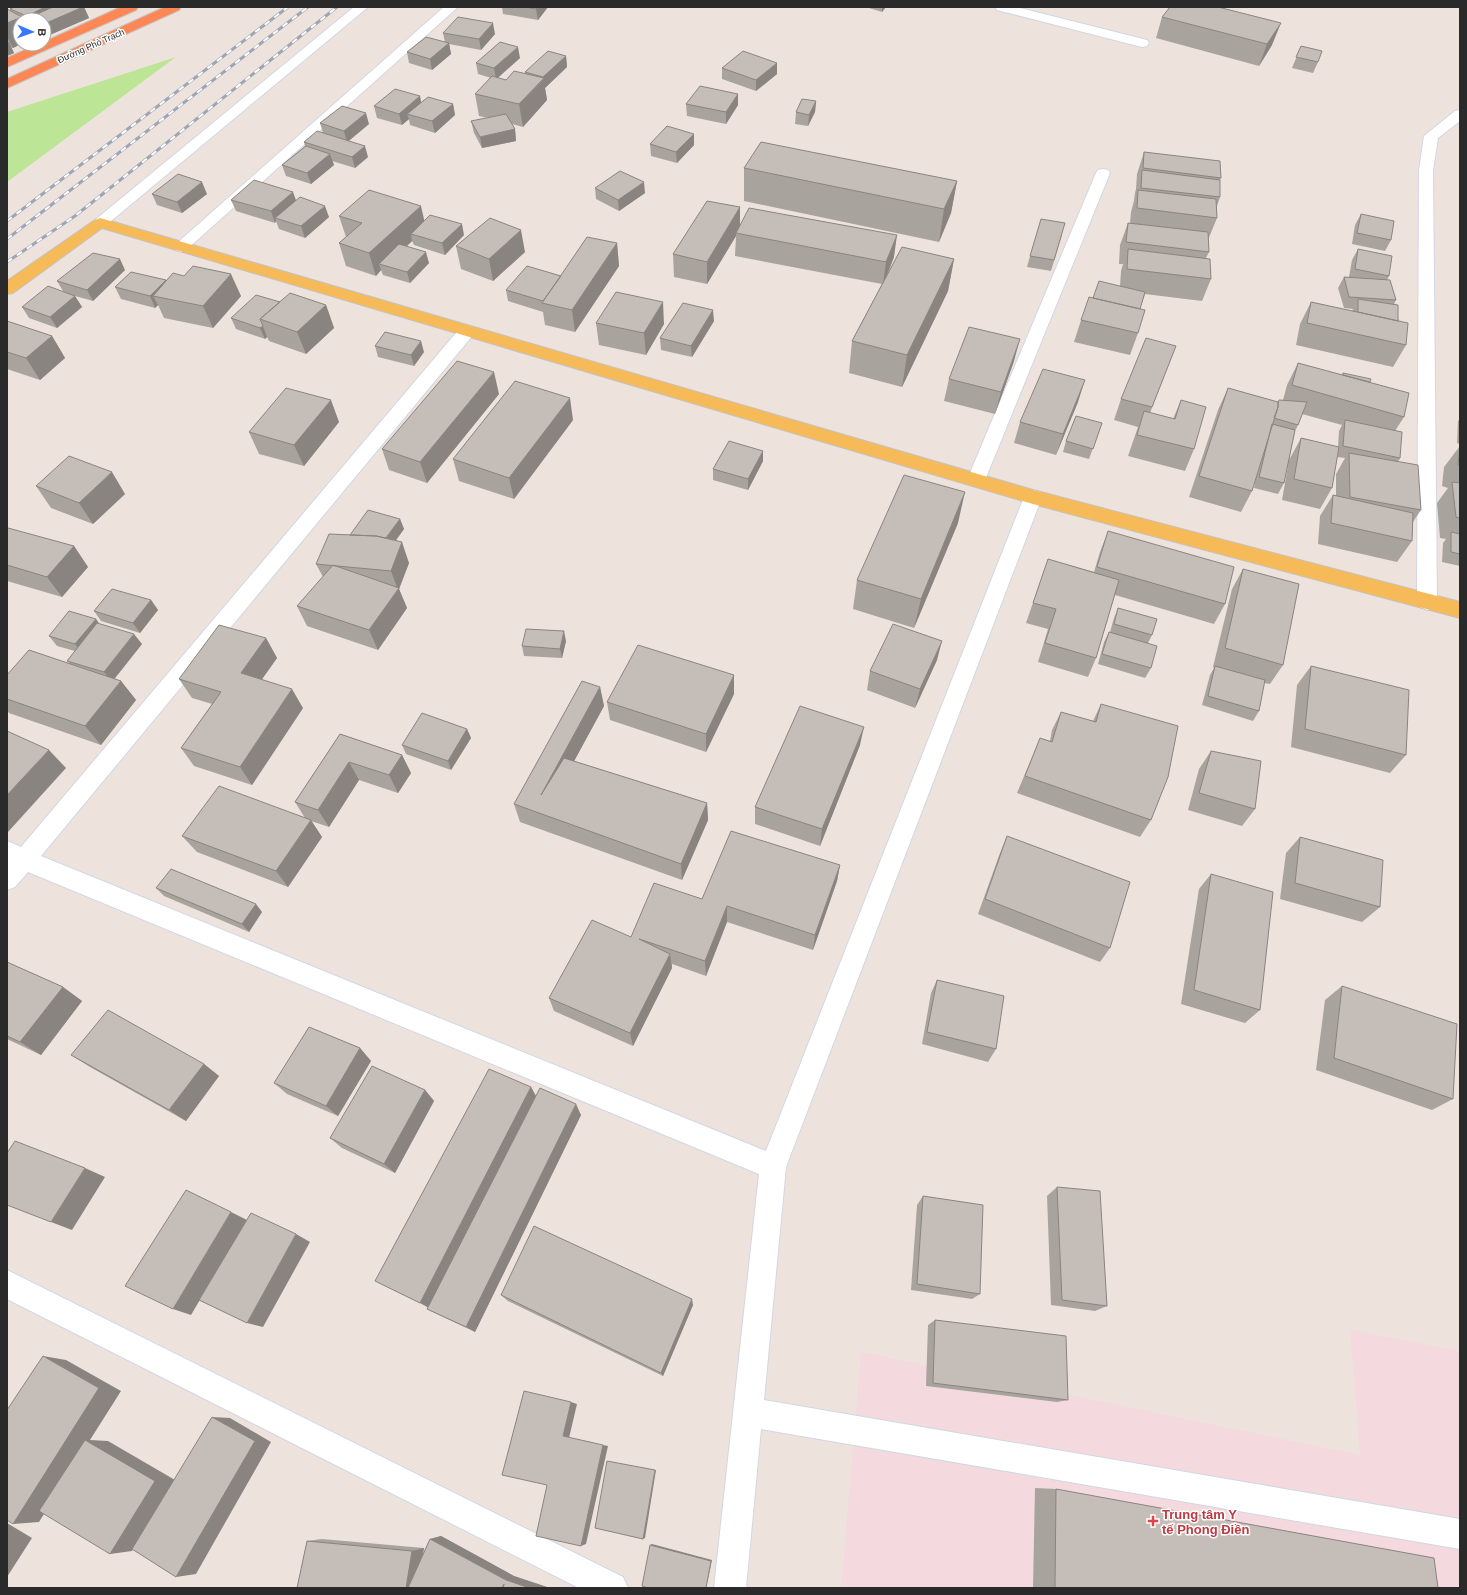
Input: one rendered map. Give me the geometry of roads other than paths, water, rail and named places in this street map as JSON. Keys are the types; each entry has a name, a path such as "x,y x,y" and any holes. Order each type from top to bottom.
{"highway":[{"name":"Đường Phò Trạch","path":"7,63 132,7"},
{"name":"Đường Phò Trạch","path":"7,84 175,7"}],"main road":[{"path":"7,289 100,223 1033,497 1460,610"}],"street":[{"path":"100,223 362,7"},
{"path":"181,247 452,7"},
{"path":"1001,7 1142,43"},
{"path":"1427,602 1426,170 1431,136 1460,114"},
{"path":"976,480 1103,173"},
{"path":"7,880 16,856 467,331"},
{"path":"730,1588 774,1167 1033,497"},
{"path":"16,856 774,1167"},
{"path":"7,1284 612,1588"},
{"path":"748,1412 1460,1534"}],"railway":[{"path":"7,221 288,7"},
{"path":"7,239 308,7"},
{"path":"7,262 75,216 337,7"}],"place":[{"name":"Trung tâm Y tế Phong Điền","path":"1153,1521"}]}
